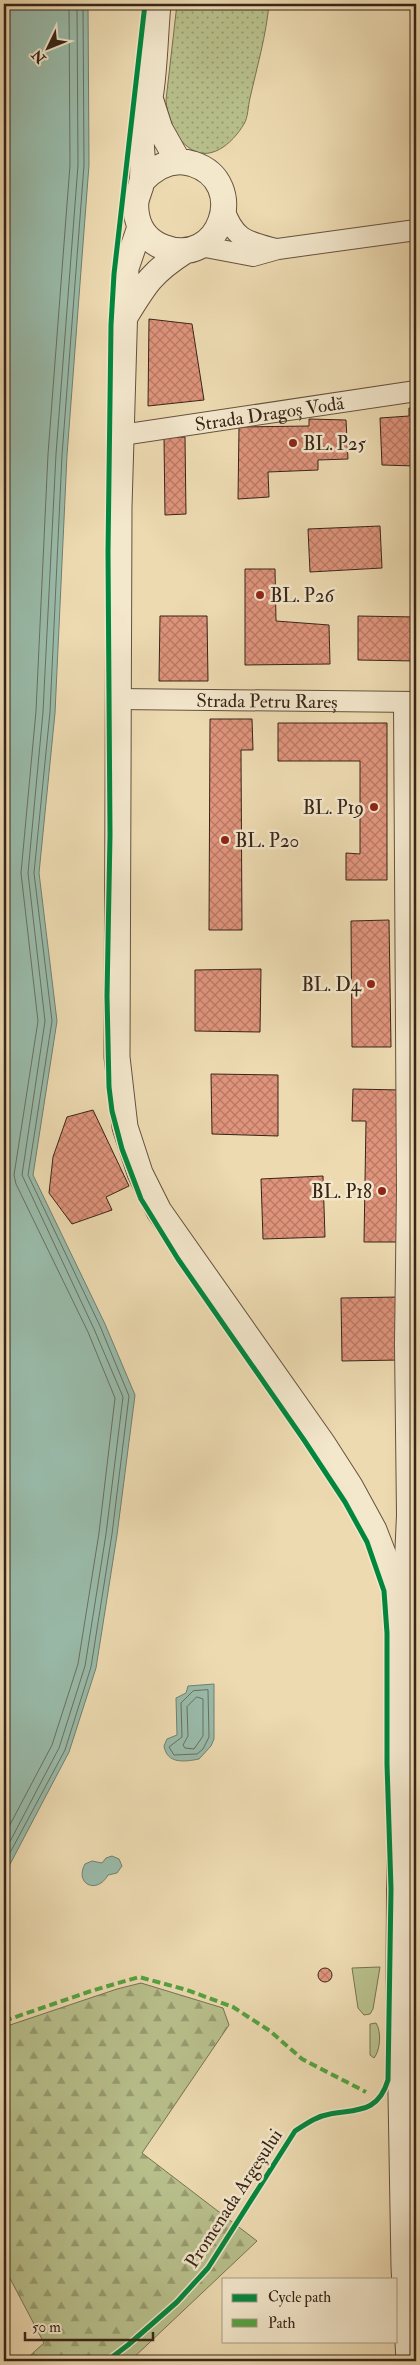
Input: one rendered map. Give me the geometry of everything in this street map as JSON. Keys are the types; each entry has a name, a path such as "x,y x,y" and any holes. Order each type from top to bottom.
{"street":[{"path":"142,181 141,129 150,98 158,4"},
{"path":"150,98 160,129 178,161"},
{"path":"278,249 241,238 231,227 216,180 205,170 192,164 178,161 164,164 152,171 142,181 136,194 135,208 140,227 145,235 155,244 170,250 192,248 253,256 278,249 416,230"},
{"path":"125,317 146,283 164,265 212,237 221,224 224,209"},
{"path":"140,227 126,268 122,435 118,699 117,1058 125,1127 140,1172 159,1211 323,1444 374,1530 396,1595 401,1652 409,1701 398,1979 404,2267 409,2361"},
{"name":"Strada Dragoș Vodă","path":"122,435 416,391"},
{"name":"Strada Petru Rareș","path":"118,699 410,702"},
{"path":"401,1652 407,1515 411,1344 412,985 410,702"}],"green space":[{"path":"177,4 269,4 264,40 245,121 227,145 212,152 196,152 183,143 172,126 168,113 166,100"},
{"path":"380,1967 373,2009 370,2014 364,2015 358,2008 352,1968"},
{"path":"141,1983 223,2008 229,2025 142,2153 257,2241 130,2361 24,2361 44,2343 4,2267 4,2027 117,1989"},
{"path":"376,2023 380,2041 374,2058 370,2055 370,2024"}],"water":[{"path":"4,4 88,4 89,165 67,455 55,713 39,873 57,1021 33,1175 105,1324 135,1395 117,1535 96,1668 69,1752 8,1868 4,1869"},
{"path":"214,1684 214,1739 211,1746 199,1759 182,1761 172,1759 164,1746 167,1739 177,1735 176,1698 186,1693 188,1686"},
{"path":"112,1856 119,1859 122,1866 117,1873 108,1875 98,1885 88,1885 82,1877 85,1864 92,1861 102,1863 106,1858"}],"building":[{"path":"149,319 192,324 204,400 148,406"},
{"path":"416,407 416,466 382,465 380,418 409,416 409,408"},
{"name":"BL. P25","path":"309,419 346,420 348,459 318,460 318,470 268,472 269,497 238,499 239,427 309,426"},
{"path":"164,437 185,437 186,514 165,515"},
{"path":"380,526 382,568 310,572 308,529"},
{"name":"BL. P26","path":"245,569 275,569 276,621 329,625 330,664 245,665"},
{"path":"160,616 207,616 208,681 159,681"},
{"path":"358,616 416,617 416,661 358,660"},
{"name":"BL. P20","path":"210,719 252,719 253,750 241,750 242,930 209,930"},
{"name":"BL. P19","path":"278,723 387,723 387,880 346,880 346,853 360,854 360,761 278,761"},
{"name":"BL. D4","path":"389,920 391,1047 352,1047 351,921"},
{"path":"261,969 260,1032 195,1031 195,970"},
{"path":"211,1074 278,1075 278,1136 212,1134"},
{"name":"BL. P18","path":"353,1089 401,1090 399,1242 364,1242 366,1121 352,1121"},
{"path":"93,1110 129,1186 106,1197 112,1210 72,1224 49,1193 53,1157 67,1117"},
{"path":"323,1176 325,1237 263,1239 261,1179"},
{"path":"399,1297 400,1360 342,1361 341,1298"},
{"path":"322,1968 328,1968 332,1975 328,1982 322,1982 318,1978 318,1972"}],"marked path":[{"path":"4,2021 91,1991 139,1977 187,1990 233,2007 270,2031 302,2059 366,2092"}],"cycle path":[{"name":"Promenada Argeșului","path":"107,2361 177,2302 208,2268 295,2131 312,2121 330,2114 366,2108 379,2099 388,2080 391,1889 387,1764 387,1633 384,1591 367,1542 345,1502 178,1259 141,1199 122,1149 112,1111 109,1087 107,996 110,835 108,552 111,325 114,274 145,4"}],"place":[{"name":"BL. P25","path":"293,443"},
{"name":"BL. P26","path":"260,595"},
{"name":"BL. P19","path":"374,807"},
{"name":"BL. P20","path":"225,840"},
{"name":"BL. D4","path":"371,984"},
{"name":"BL. P18","path":"382,1191"}]}
